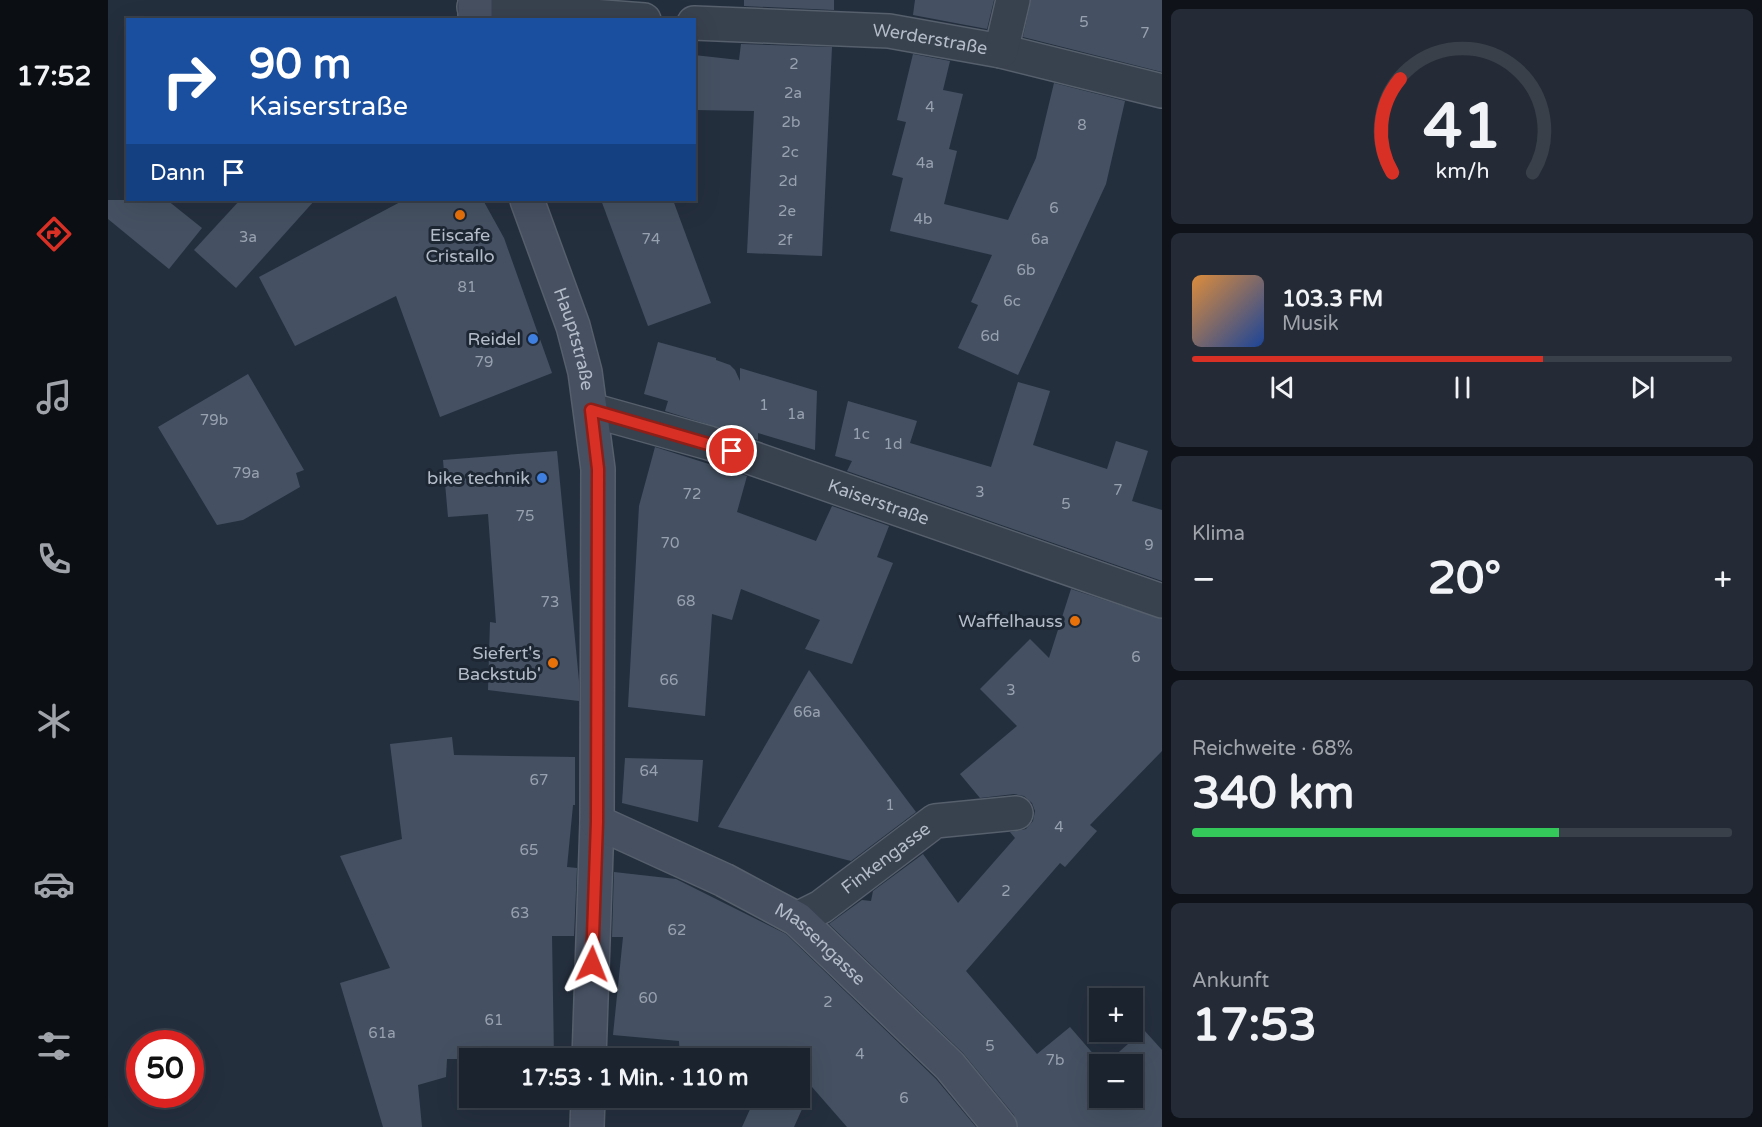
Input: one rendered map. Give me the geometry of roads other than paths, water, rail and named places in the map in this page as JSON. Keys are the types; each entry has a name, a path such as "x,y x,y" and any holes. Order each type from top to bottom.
{"main road":[{"name":"Hauptstraße","path":"527,201 573,326 585,372 598,469 597,822 589,1048"},
{"name":"Massengasse","path":"597,822 724,880 797,919 950,1066 1000,1127"},
{"path":"587,1127 588,1108"}],"street":[{"path":"1001,51 1013,0"},
{"path":"475,9 613,18"},
{"name":"Werderstraße","path":"696,23 889,31 1001,51 1162,92"},
{"name":"Kaiserstraße","path":"591,410 709,443 1162,601"},
{"name":"Finkengasse","path":"797,919 821,907 935,821 1016,813"}],"place":[{"name":"Eiscafe Cristallo","path":"460,215"},
{"name":"Reidel","path":"533,339"},
{"name":"bike technik","path":"542,478"},
{"name":"Waffelhauss","path":"1075,621"},
{"name":"Siefert's Backstub'","path":"553,663"}]}
